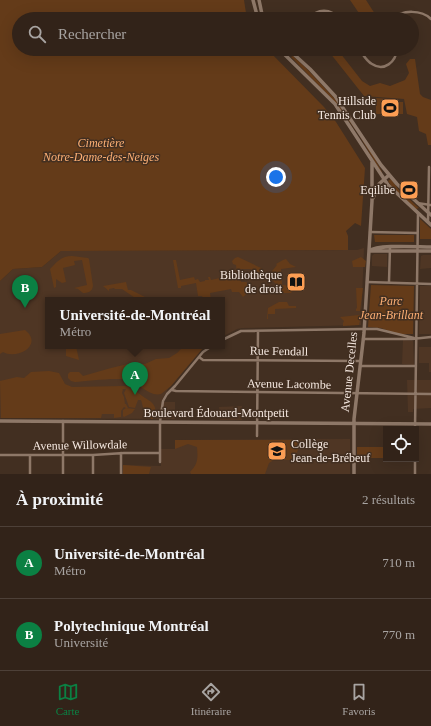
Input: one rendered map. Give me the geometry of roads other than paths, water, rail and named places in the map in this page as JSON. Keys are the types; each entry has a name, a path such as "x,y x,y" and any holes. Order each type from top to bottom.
{"street":[{"path":"253,0 256,12"},
{"path":"259,0 262,12"},
{"path":"319,12 332,12"},
{"path":"419,13 424,14 431,19"},
{"path":"287,56 335,104 384,180 395,193 431,225"},
{"path":"297,56 335,96 389,175 400,188 431,215"},
{"path":"364,56 369,62 379,67 386,66 396,56"},
{"name":"Avenue Decelles","path":"354,474 354,424 364,329 372,201 372,162"},
{"path":"428,222 427,212 430,205 430,167"},
{"name":"Avenue Decelles","path":"372,201 376,190 389,175"},
{"path":"417,203 430,205"},
{"path":"415,424 415,338 418,212"},
{"path":"370,232 417,233"},
{"path":"368,251 431,247"},
{"path":"389,282 390,249"},
{"path":"417,249 431,251"},
{"path":"367,282 431,284"},
{"path":"225,338 239,331 364,329 377,329 415,338"},
{"path":"257,436 258,331"},
{"path":"386,332 392,338"},
{"path":"363,338 431,337"},
{"path":"160,462 160,422 162,406 167,394 172,390 198,357 207,349"},
{"name":"Rue Fendall","path":"198,357 203,360 258,360 416,366"},
{"name":"Avenue Lacombe","path":"172,390 431,394"},
{"name":"Boulevard Édouard-Montpetit","path":"0,421 431,424"},
{"path":"63,421 63,474"},
{"path":"121,453 121,474"},
{"name":"Avenue Willowdale","path":"0,455 160,453"},
{"path":"30,455 30,474"},
{"path":"93,455 93,474"},
{"path":"415,462 415,474"}],"place":[{"name":"Hillside Tennis Club","path":"390,108"},
{"name":"Eqilibe","path":"409,190"},
{"name":"Bibliothèque de droit","path":"296,282"},
{"name":"Polytechnique Montréal","path":"25,308"},
{"name":"Université-de-Montréal","path":"135,395"},
{"name":"Collège Jean-de-Brébeuf","path":"277,451"}],"park label":[{"name":"Cimetière Notre-Dame-des-Neiges","path":"101,150"},
{"name":"Parc Jean-Brillant","path":"391,308"}]}
